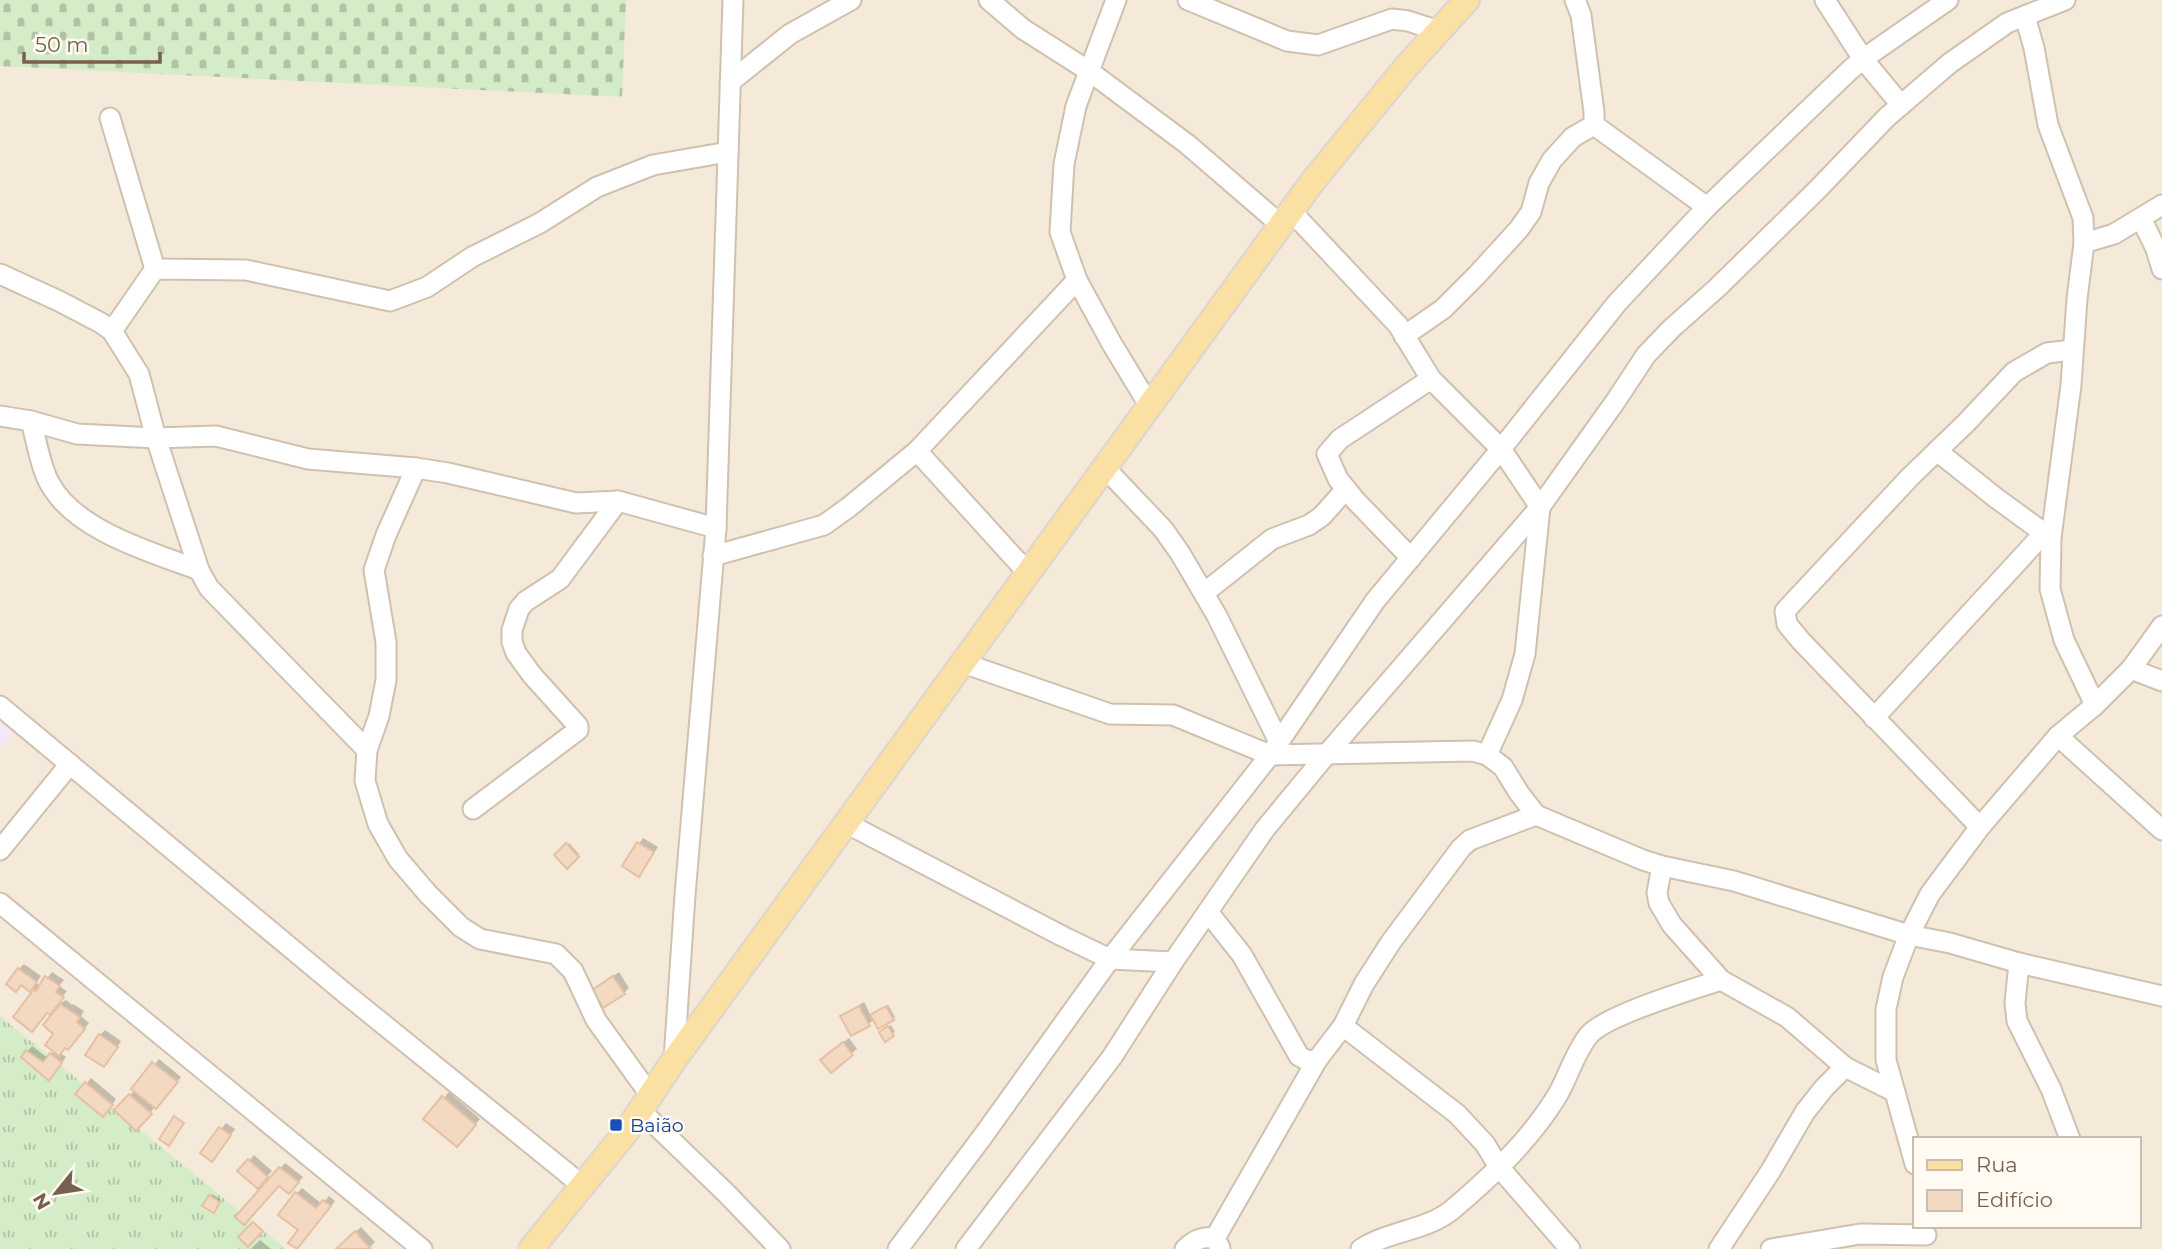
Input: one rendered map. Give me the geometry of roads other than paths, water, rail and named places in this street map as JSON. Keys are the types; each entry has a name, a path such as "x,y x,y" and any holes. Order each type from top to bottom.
{"main road":[{"path":"531,1249 646,1104 674,1060 1286,218 1406,67 1467,0"}],"street":[{"path":"674,1060 716,528 733,0"},
{"path":"730,82 790,34 851,0"},
{"path":"989,0 1023,29 1089,71 1286,218 1398,325 1432,379 1501,449 1539,507 1525,654 1513,700 1487,755"},
{"path":"1116,0 1076,106 1064,164 1060,232 1077,280 1149,405"},
{"path":"1188,0 1287,41 1318,45 1392,19 1408,20 1439,31"},
{"path":"1575,0 1581,15 1594,125"},
{"path":"1825,0 1863,59 1900,105"},
{"path":"898,1249 1110,959 1274,749 1375,601 1617,303 1707,207 1863,59 1948,0"},
{"path":"966,1249 1112,1057 1173,962 1265,829 1539,507 1646,355 1747,259 1900,105 1950,63 2007,23 2065,0"},
{"path":"2025,16 2034,48 2048,125 2083,218 2084,243 2072,350 2071,385 2048,535 2050,589 2064,640 2095,705"},
{"path":"110,118 155,269"},
{"path":"1594,125 1707,207"},
{"path":"1405,336 1443,309 1519,229 1531,212 1539,184 1552,160 1573,137 1594,125"},
{"path":"155,269 246,270 390,301 427,287 472,257 540,223 597,187 653,165 728,152"},
{"path":"2084,243 2114,234 2162,205"},
{"path":"2141,218 2162,269"},
{"path":"112,331 155,269"},
{"path":"0,274 59,301 112,331 139,374 156,438 199,570 209,588 367,750"},
{"path":"713,556 824,525 849,508 917,451 1077,280"},
{"path":"1980,827 1787,624 1786,611 1910,477 1966,424 2014,372 2047,353 2072,350"},
{"path":"1411,558 1338,479 1328,454 1340,439 1432,379"},
{"path":"0,416 31,421 77,434 156,438 216,436 308,459 448,473 576,502 618,501 716,528"},
{"path":"31,421 49,483 68,509 97,527 142,548 199,570"},
{"path":"917,451 1028,573"},
{"path":"1937,451 2048,535"},
{"path":"1104,467 1163,529 1180,553 1204,593 1274,749"},
{"path":"416,468 386,535 374,570 386,642 386,680 379,716 367,750 365,780 378,824 398,859 461,927 480,939 556,954 573,971 596,1020 646,1104 780,1249"},
{"path":"1204,593 1272,539 1308,525 1322,516 1346,489"},
{"path":"473,809 578,730 578,726 516,653 512,642 514,618 526,601 560,579 618,501"},
{"path":"1874,718 2048,535"},
{"path":"1913,1157 1886,1060 1886,1009 1893,977 1909,935 1930,894 1980,827 2059,736 2131,669 2162,626"},
{"path":"963,663 1110,714 1173,715 1274,749 1326,755 1473,751 1487,755 1503,767 1536,815 1614,849 1662,866 1734,881 1909,935 2162,996"},
{"path":"2131,669 2162,681"},
{"path":"0,706 583,1186"},
{"path":"2059,736 2162,830"},
{"path":"0,850 70,764"},
{"path":"1185,1249 1199,1238 1208,1237 1218,1244 1317,1060 1343,1026 1363,984 1461,848 1470,840 1536,815"},
{"path":"846,823 1110,959 1173,962"},
{"path":"1662,866 1657,893 1660,903 1672,925 1721,980 1787,1017 1845,1067 1895,1092"},
{"path":"0,903 422,1249"},
{"path":"1208,912 1242,955 1299,1056 1308,1061 1317,1060"},
{"path":"2019,963 2014,1003 2017,1021 2051,1089 2069,1137"},
{"path":"1362,1249 1375,1240 1436,1222 1499,1167 1530,1135 1556,1096 1590,1034 1619,1017 1650,1004 1721,980"},
{"path":"1343,1026 1457,1114 1485,1144 1499,1167 1570,1249"},
{"path":"1719,1249 1770,1172 1805,1112 1845,1067"},
{"path":"1771,1249 1860,1234 1927,1237"}],"place":[{"name":"Baião","path":"616,1125"}]}
